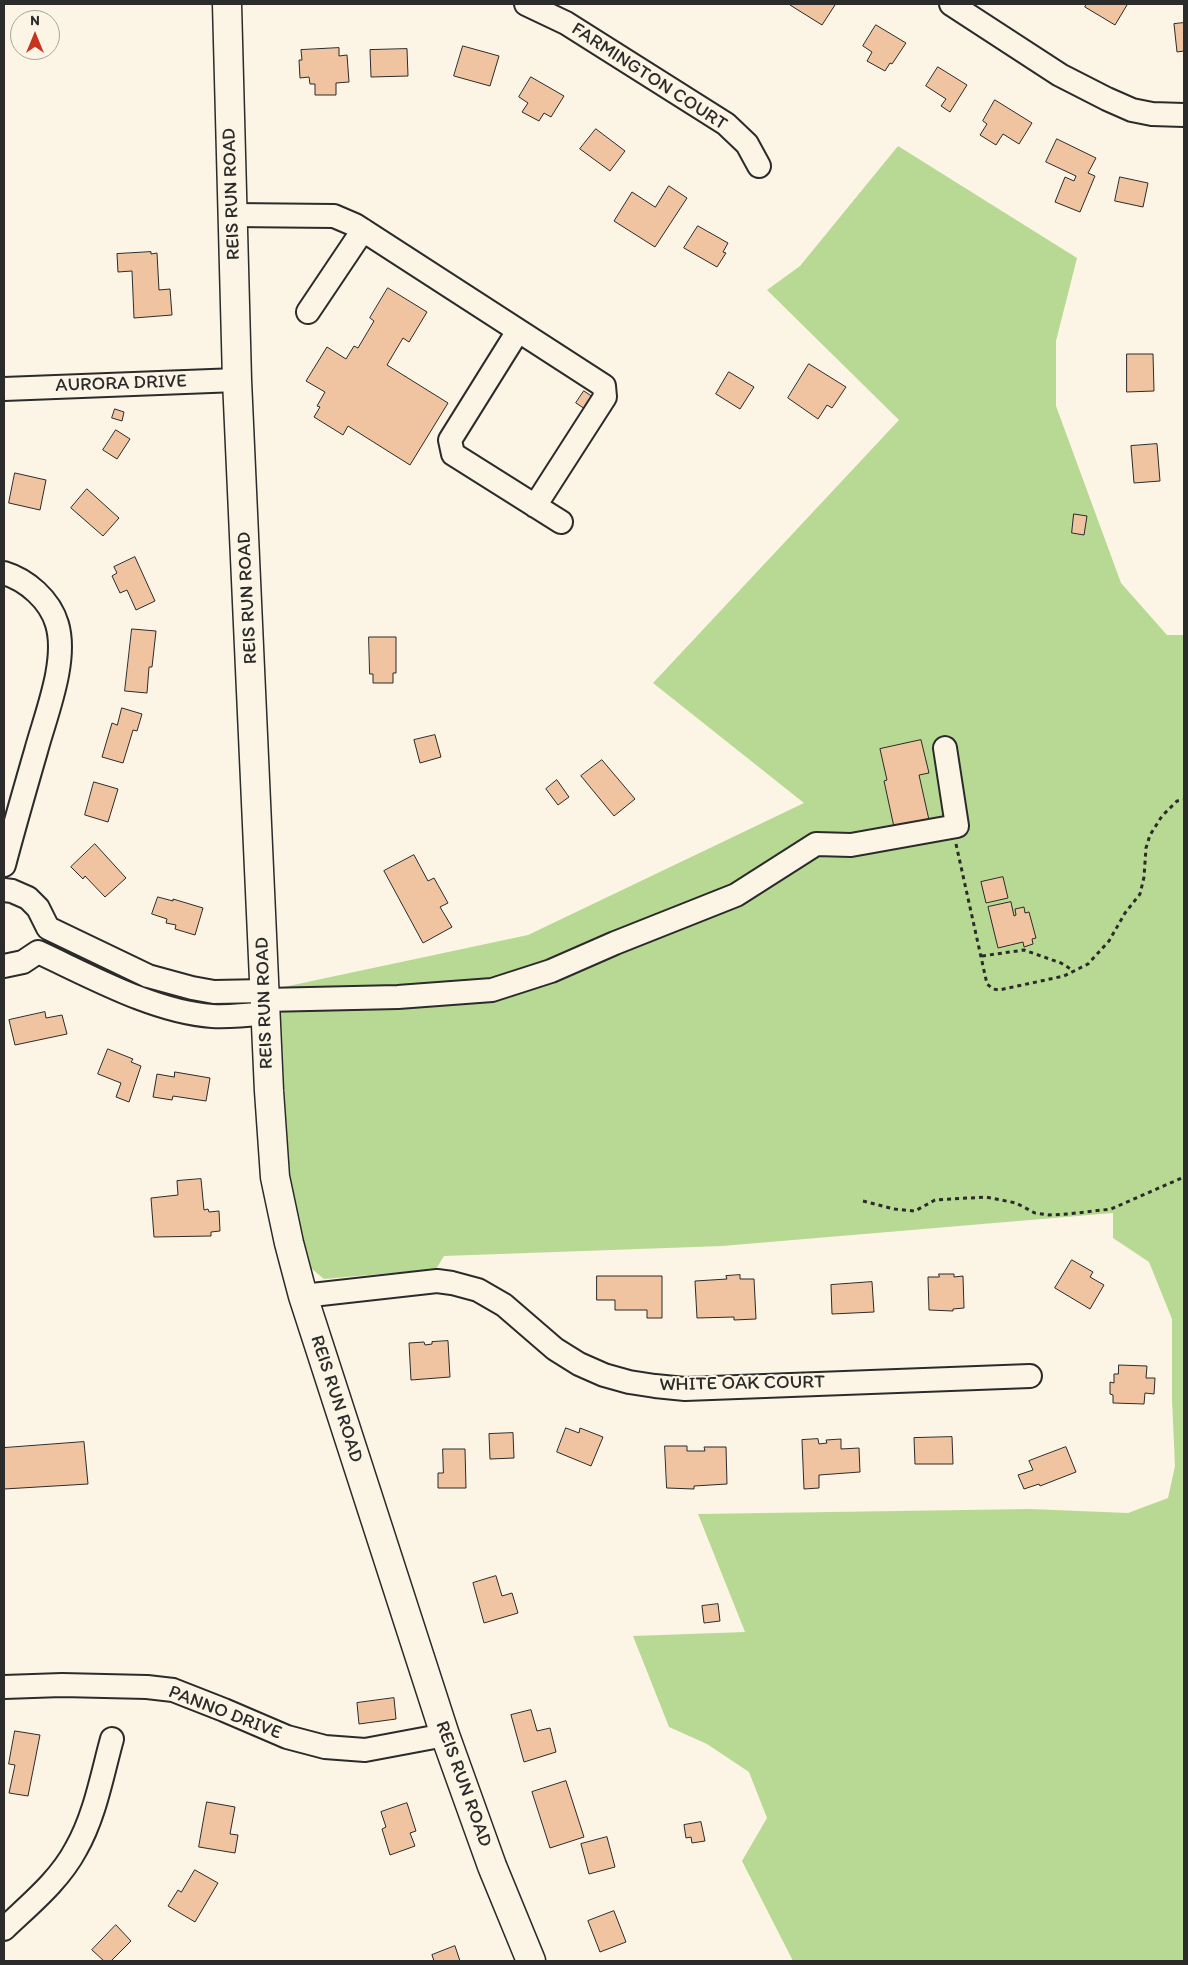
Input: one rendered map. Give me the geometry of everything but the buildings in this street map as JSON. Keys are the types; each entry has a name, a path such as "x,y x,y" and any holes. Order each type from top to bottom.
{"main road":[{"name":"REIS RUN ROAD","path":"227,4 237,380 271,1138 275,1177 280,1206 303,1296 444,1735 492,1866 531,1961"}],"street":[{"name":"FARMINGTON COURT","path":"526,4 566,23 726,124 747,144 759,166"},
{"path":"951,4 1060,75 1107,99 1132,110 1152,114 1184,116"},
{"path":"233,216 334,216 362,230 604,386 605,397 535,506"},
{"path":"308,312 362,230"},
{"path":"518,331 450,440 453,454 560,522"},
{"name":"AURORA DRIVE","path":"4,389 237,380"},
{"path":"4,573 13,576 34,589 50,608 57,624 59,657 56,676 4,864"},
{"path":"4,890 12,891 28,898 38,908 48,928 148,976 192,988 265,1001 398,997 492,990 551,970 736,895 816,844 851,845 957,826 945,748"},
{"path":"4,966 23,962 38,952 48,928"},
{"path":"38,952 137,997 185,1012 212,1016 265,1001"},
{"name":"WHITE OAK COURT","path":"303,1296 437,1281 469,1287 478,1290 504,1306 555,1349 579,1364 604,1375 655,1386 695,1388 1030,1376"},
{"name":"PANNO DRIVE","path":"4,1687 62,1685 147,1687 173,1690 287,1737 325,1747 365,1750 444,1735"},
{"path":"4,1929 46,1890 77,1849 94,1802 112,1739"}],"path":[{"path":"952,826 987,984 993,989 999,990 1064,976 1088,964 1104,946 1125,912 1140,894 1144,877 1146,848 1150,835 1162,816 1177,801 1184,800"},
{"path":"982,956 1024,950 1061,963 1075,971"},
{"path":"863,1201 894,1209 915,1211 935,1200 986,1197 1016,1203 1035,1212 1049,1215 1068,1214 1111,1209 1184,1177"}],"green space":[{"path":"898,146 1077,258 1056,341 1056,406 1121,583 1167,635 1184,635 1184,1961 793,1961 742,1861 767,1818 749,1772 707,1744 669,1727 633,1636 745,1632 698,1514 1030,1509 1128,1513 1168,1498 1175,1466 1172,1400 1172,1319 1149,1262 1113,1238 1113,1213 722,1246 444,1256 436,1269 324,1279 306,1264 288,1166 279,988 528,935 804,803 653,683 899,420 767,290 800,266"}]}
